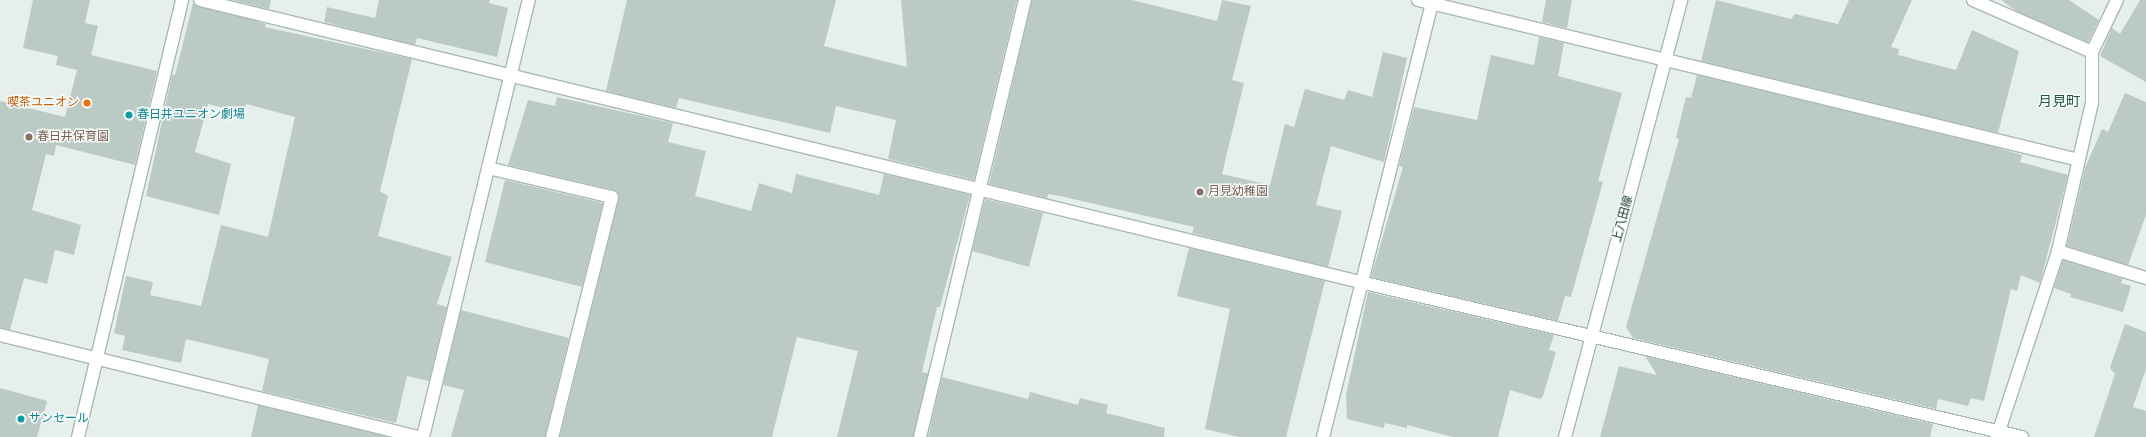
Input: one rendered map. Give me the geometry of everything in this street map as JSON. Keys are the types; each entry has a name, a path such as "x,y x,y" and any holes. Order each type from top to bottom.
{"street":[{"path":"78,437 182,0"},
{"path":"200,0 511,73 980,187 1360,282 1998,434 2022,437"},
{"path":"423,437 529,0"},
{"path":"920,437 1025,0"},
{"path":"1418,0 1666,58 2079,160"},
{"name":"上八田線","path":"1565,437 1681,0"},
{"path":"1973,0 2092,52"},
{"path":"1998,434 2058,251 2092,103 2092,52 2116,0"},
{"path":"1323,437 1360,282 1432,3"},
{"path":"488,168 612,197 552,437"},
{"path":"2058,251 2146,278"},
{"path":"0,335 420,437"}],"building":[{"path":"33,0 90,0 85,23 98,26 91,55 157,71 135,165 56,145 54,156 46,154 32,210 81,225 74,255 55,250 47,284 24,278 10,330 0,328 0,101 65,117 77,70 56,65 58,56 23,48"},
{"path":"232,0 271,0 269,9"},
{"path":"379,0 490,0 489,3 508,8 497,57 417,38 415,45 324,22 327,7 375,18"},
{"path":"627,0 836,0 824,46 907,67 901,0 1017,0 974,180 888,159 896,120 836,106 830,133 679,98 676,108 606,91"},
{"path":"1032,0 1132,0 1217,21 1222,0 1251,6 1232,80 1244,83 1222,174 1270,185 1285,124 1294,127 1305,89 1344,100 1348,90 1372,97 1383,52 1407,58 1384,162 1331,146 1316,205 1342,211 1328,267 1192,233 1194,227 1060,196 1048,194 1047,198 989,184"},
{"path":"1546,0 1572,0 1567,28 1542,22"},
{"path":"1716,0 1791,19 1795,14 1838,24 1849,0 1912,0 1891,47 1899,49 1898,55 1956,70 1972,30 2019,51 1998,133 1701,61"},
{"path":"2001,0 2069,0 2099,20 2088,42 2018,12"},
{"path":"2140,0 2146,0 2146,82 2100,56 2112,28 2120,34"},
{"path":"193,3 266,24 265,27 412,59 380,191 388,196 378,236 452,257 437,304 447,307 429,381 407,376 396,423 262,391 269,359 186,339 181,363 122,350 125,336 114,333 126,276 153,282 150,295 201,306 221,225 268,237 295,117 246,104 244,113 208,104 195,152 231,164 219,215 146,196 172,75 175,75"},
{"path":"1539,37 1564,43 1558,76 1622,93 1598,181 1603,182 1571,297 1565,296 1558,321 1371,277 1403,167 1399,166 1414,107 1477,120 1491,55 1534,65"},
{"path":"1697,75 1995,147 2022,155 2020,162 2068,175 2040,283 2021,275 2017,291 2011,289 1984,401 1971,398 1968,406 1938,399 1936,409 1633,338 1626,327 1679,139 1676,138 1686,97 1691,98"},
{"path":"2125,93 2146,102 2146,215 2128,265 2067,246 2085,168 2102,129 2108,132"},
{"path":"557,97 673,123 668,142 706,151 695,196 751,211 759,183 792,193 796,174 879,195 884,174 970,195 940,307 937,307 922,372 928,373 913,437 837,437 858,351 797,337 772,437 560,437 619,198 614,190 508,165 528,100 555,106"},
{"path":"505,180 603,203 582,287 485,262"},
{"path":"985,199 1043,213 1029,267 972,251"},
{"path":"1189,248 1325,281 1286,437 1239,437 1205,429 1230,309 1177,296"},
{"path":"2063,260 2123,279 2121,283 2131,286 2123,312 2070,297 2071,294 2054,288"},
{"path":"1368,292 1554,335 1549,350 1556,352 1543,396 1540,399 1510,390 1498,437 1453,437 1407,425 1407,428 1385,423 1384,428 1347,419 1346,395"},
{"path":"461,310 569,338 545,437 451,437 464,390 443,385"},
{"path":"2125,324 2146,332 2146,369 2133,407 2146,411 2146,437 2094,437 2115,374 2110,368"},
{"path":"1645,356 1933,424 1930,437 1600,437 1619,366 1657,375"},
{"path":"942,377 1028,399 1030,392 1078,405 1080,398 1108,405 1106,413 1165,428 1164,437 928,437"},
{"name":"サンセール","path":"0,388 47,401 37,437 0,437"},
{"path":"258,405 388,437 251,437"}],"place":[{"name":"喫茶ユニオン","path":"87,103"},
{"name":"春日井ユニオン劇場","path":"129,115"},
{"name":"春日井保育園","path":"29,137"},
{"name":"月見幼稚園","path":"1200,192"},
{"name":"サンセール","path":"21,419"}],"district":[{"name":"月見町","path":"2059,101"}]}
